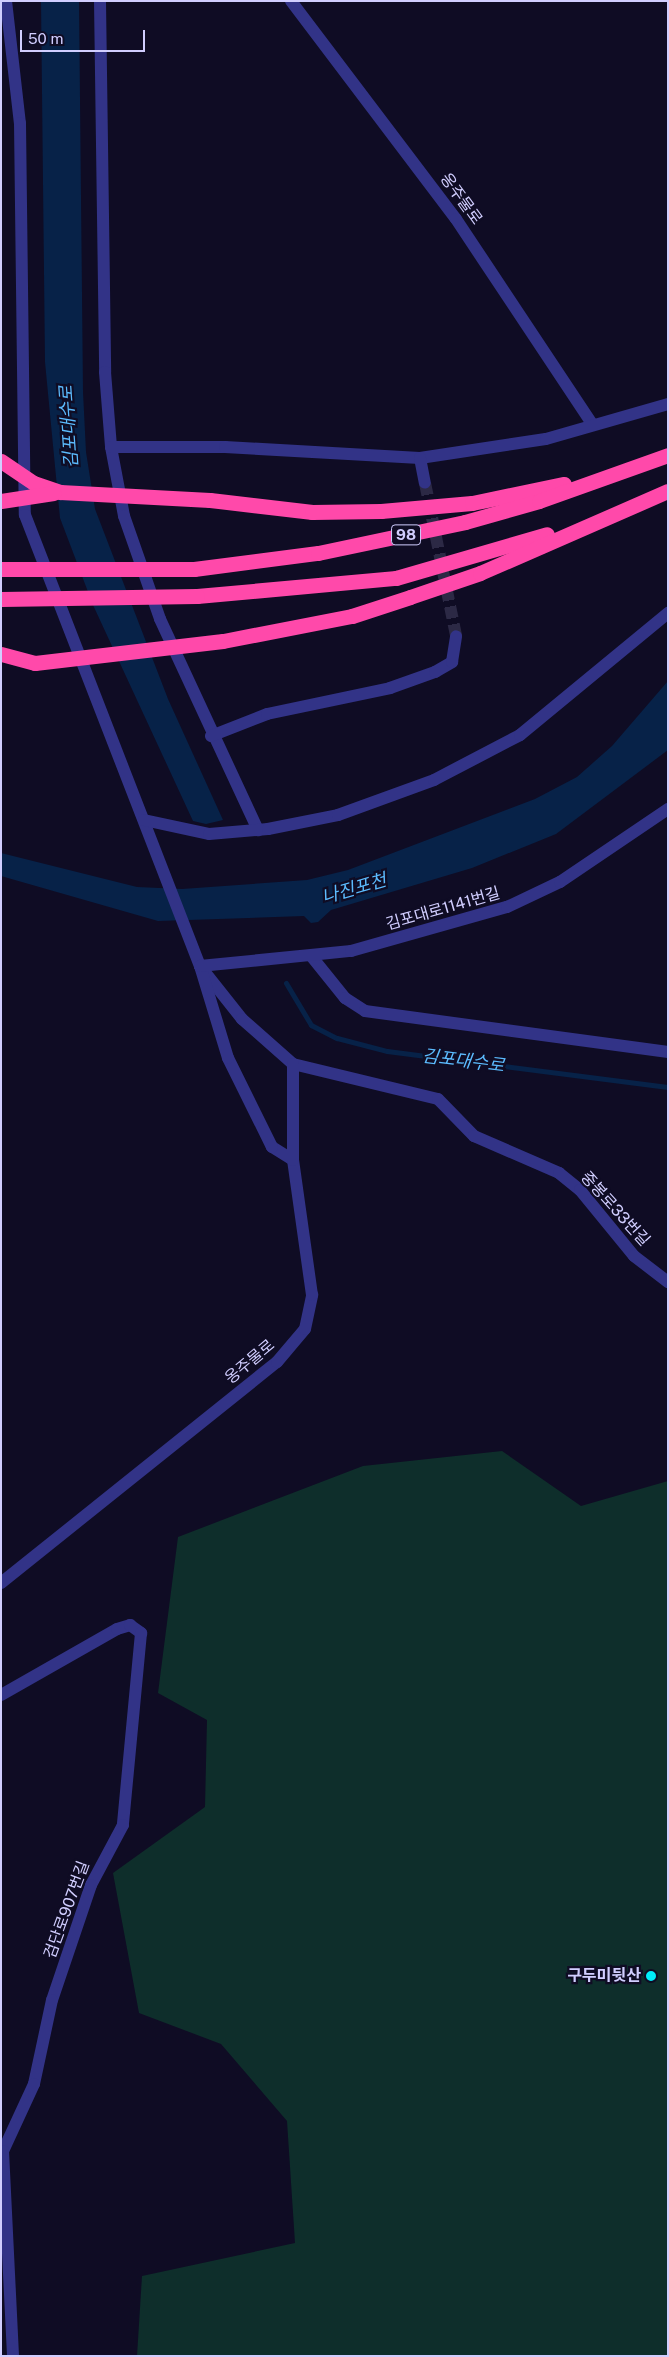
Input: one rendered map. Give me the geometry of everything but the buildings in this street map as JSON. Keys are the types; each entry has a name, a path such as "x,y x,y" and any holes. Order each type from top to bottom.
{"highway":[{"name":"98","path":"1,569 194,569 318,553 456,524 668,454"},
{"path":"1,461 34,483 60,492"},
{"path":"1,501 60,492 210,500 312,512 381,511 472,502 612,474"},
{"name":"98","path":"1,599 197,596 396,578 601,519 668,491"},
{"path":"1,654 35,663 223,640 352,616 480,573 601,519"}],"lane":[{"path":"6,1 20,123 25,515 200,966 228,1058 272,1147 293,1160"},
{"path":"100,1 105,372 111,447 140,569 212,736 258,830"},
{"name":"옹주물로","path":"291,1 456,219 593,425"},
{"path":"111,447 225,447 420,458 500,449 668,404"},
{"path":"420,458 425,483"},
{"path":"144,820 209,834 258,830 338,815 469,765 550,713 668,613"},
{"path":"212,736 267,714 390,688 436,672 452,662 456,636"},
{"name":"김포대로1141번길","path":"200,966 312,957 381,944 534,896 668,809"},
{"path":"312,957 345,998 366,1011 668,1052"},
{"path":"200,966 242,1019 293,1064"},
{"name":"옹주물로","path":"1,1583 297,1343 306,1329 312,1295 293,1160 293,1064"},
{"name":"중봉로33번길","path":"293,1064 438,1099 474,1136 559,1173 580,1190 634,1256 668,1282"},
{"name":"검단로907번길","path":"1,1695 117,1629 130,1625 140,1633 122,1825 91,1885 52,2000 34,2084 4,2151 13,2356"}],"green space":[{"path":"502,1451 581,1506 668,1481 668,2356 137,2356 142,2276 295,2243 287,2121 221,2044 139,2013 113,1873 205,1807 207,1720 158,1693 178,1537 363,1466"}],"water":[{"path":"41,1 79,1 83,392 86,452 95,509 168,699 223,820 206,824 193,821 93,605 60,518 45,362"},
{"name":"나진포천","path":"668,681 668,750 556,834 472,868 331,910 318,922 311,923 304,916 158,921 1,876 1,853 137,887 182,889 307,880 348,870 535,799 577,777 612,746"}],"waterway":[{"name":"김포대수로","path":"286,983 311,1025 337,1038 387,1051 668,1087"}],"tunnel":[{"path":"425,483 456,636"}],"place":[{"name":"구두미뒷산","path":"651,1976"}]}
